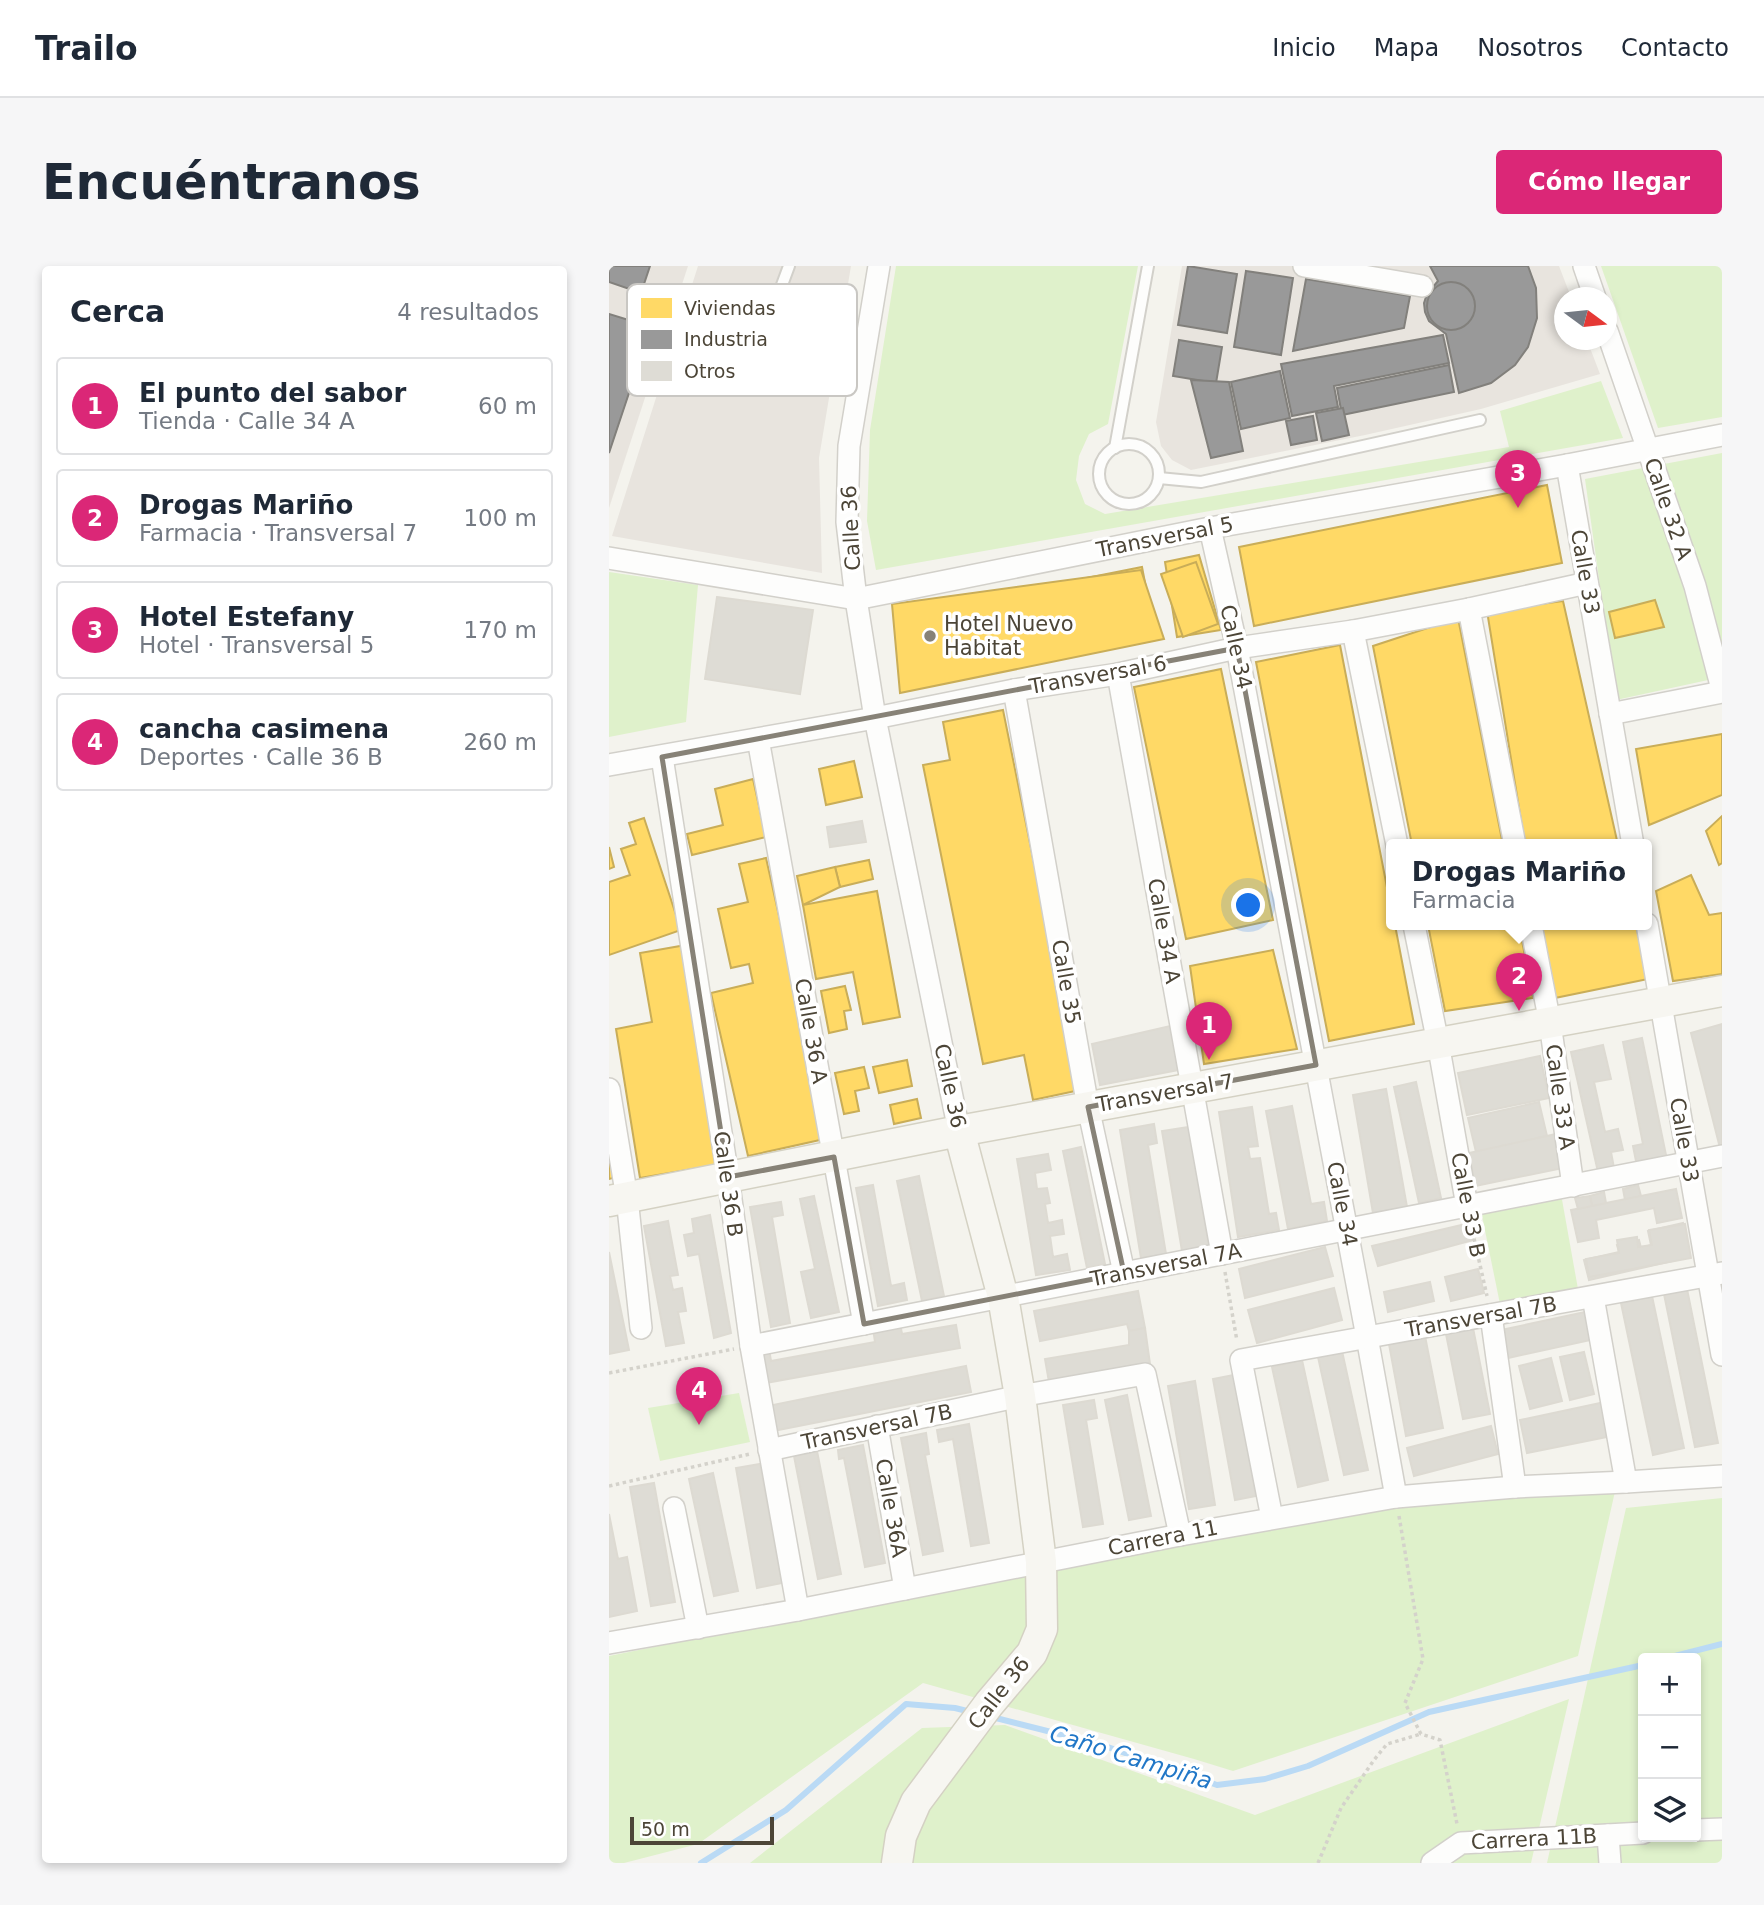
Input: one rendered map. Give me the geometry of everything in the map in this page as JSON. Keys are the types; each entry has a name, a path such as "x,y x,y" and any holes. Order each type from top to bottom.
{"street":[{"name":"Calle 36","path":"879,266 849,446 847,522 856,599 875,718 959,1131 1003,1297 1020,1396 1041,1562 1042,1629 1032,1653 989,1704 916,1802 901,1836 897,1863"},
{"path":"1307,266 1422,286"},
{"path":"1584,266 1591,287"},
{"name":"Calle 32 A","path":"1613,350 1695,586 1722,690"},
{"name":"Transversal 5","path":"609,558 856,599 1210,527 1567,465 1722,435"},
{"name":"Calle 33","path":"1567,465 1632,839"},
{"name":"Calle 34","path":"1210,527 1237,648 1396,1497"},
{"name":"Transversal 6","path":"609,765 875,718 1014,690 1118,674 1237,648 1353,631 1587,583"},
{"path":"1469,609 1514,839"},
{"path":"1353,631 1396,839"},
{"name":"Calle 34 A","path":"1118,674 1222,1254"},
{"name":"Calle 35","path":"1014,690 1088,1107 1124,1273"},
{"path":"1610,714 1722,690"},
{"name":"Calle 36 A","path":"758,739 864,1324"},
{"name":"Calle 36 B","path":"661,757 728,1177 751,1346 798,1610"},
{"name":"Calle 33 B","path":"1415,930 1467,1206"},
{"name":"Calle 33 A","path":"1532,930 1550,1023 1573,1186"},
{"name":"Calle 33","path":"1648,930 1689,1163 1715,1275 1722,1355"},
{"name":"Transversal 7","path":"618,1200 959,1131 1722,991"},
{"path":"609,1089 618,1200 641,1328"},
{"name":"Transversal 7A","path":"751,1346 1722,1156"},
{"name":"Transversal 7B","path":"1241,1360 1715,1275"},
{"path":"1593,1297 1626,1482"},
{"path":"1491,1315 1515,1487"},
{"path":"1241,1360 1272,1518"},
{"name":"Transversal 7B","path":"769,1450 1020,1396 1145,1374 1180,1535"},
{"name":"Calle 36A","path":"877,1426 905,1589"},
{"name":"Carrera 11","path":"609,1643 1396,1497 1515,1487 1722,1476"},
{"path":"674,1507 698,1628"},
{"path":"1701,1830 1722,1829"},
{"name":"Carrera 11B","path":"1431,1863 1461,1853 1638,1833"},
{"path":"1608,1835 1610,1863"}],"lane":[{"path":"782,284 789,266"},
{"path":"1115,448 1148,266"},
{"path":"1159,478 1201,482 1481,420"},
{"path":"1124,444 1133,444 1150,452 1159,469 1159,478 1151,495 1143,500 1125,504 1108,495 1100,479 1100,470 1108,453 1124,444"}],"path":[{"name":"Calle 33 B","path":"1467,1206 1491,1315"},
{"path":"1222,1254 1241,1360"},
{"path":"609,1373 751,1346"},
{"path":"609,1486 769,1450"},
{"path":"1396,1497 1423,1659 1405,1703 1420,1732 1440,1740 1461,1853"},
{"path":"1318,1863 1341,1808 1374,1760 1387,1744 1420,1732"}],"highlighted area":[{"path":"1237,648 1316,1065 1088,1107 1124,1273 864,1324 834,1157 728,1177 662,757"}],"shaded area":[{"path":"609,266 688,266 682,284 627,284 627,396 646,396 609,508"},
{"path":"698,266 851,266 848,284 692,284"},
{"path":"1182,266 1559,266 1567,287 1554,287 1554,350 1591,350 1600,374 1481,409 1191,470 1172,460 1161,446 1156,422"},
{"path":"657,396 829,396 819,458 822,573 612,536"}],"green space":[{"path":"896,266 1138,266 1108,424 1089,434 1079,456 1076,480 1085,504 1105,514 1509,447 1500,411 1601,381 1623,438 876,570 867,521 870,430"},
{"path":"1601,266 1722,266 1722,417 1658,428 1617,311 1617,287 1608,287"},
{"path":"1722,453 1722,677 1616,700 1585,479"},
{"path":"609,572 698,585 686,722 609,737"},
{"path":"1561,1194 1578,1289 1500,1304 1481,1211"},
{"path":"739,1393 750,1442 660,1461 648,1408"},
{"path":"1616,1487 1578,1656 1233,1771 923,1683 698,1844 624,1863 609,1863 609,1656 1381,1500"},
{"path":"1722,1498 1722,1863 1547,1863 1626,1508"},
{"path":"1569,1699 1531,1863 750,1863 922,1728 1005,1725 1255,1815"}],"building: Viviendas":[{"path":"1547,485 1562,563 1254,626 1239,547"},
{"path":"1199,555 1221,630 1177,637 1165,562"},
{"path":"1196,562 1218,624 1183,637 1161,574"},
{"path":"1142,567 1156,640 908,689 894,616"},
{"path":"1141,570 1164,639 900,693 892,604"},
{"path":"1655,600 1664,627 1615,638 1609,612"},
{"path":"1563,601 1617,839 1524,839 1487,611"},
{"path":"1458,618 1502,839 1411,839 1373,646"},
{"path":"1340,645 1386,882 1386,930 1396,930 1414,1024 1329,1041 1256,662"},
{"path":"1221,669 1273,920 1186,939 1134,687"},
{"path":"1003,710 1080,1090 1033,1100 1024,1055 983,1064 923,765 950,760 943,722"},
{"path":"1722,734 1722,795 1649,825 1636,749"},
{"path":"854,761 862,797 826,805 819,769"},
{"path":"753,779 766,837 692,855 687,834 723,825 715,789"},
{"path":"1722,816 1722,863 1719,865 1706,831"},
{"path":"644,818 681,930 609,955 609,882 630,875 621,849 636,844 629,823"},
{"path":"609,847 614,867 609,869"},
{"path":"766,858 829,1138 748,1156 711,993 753,983 749,964 731,968 718,909 748,902 739,864"},
{"path":"869,860 873,879 840,887 835,867"},
{"path":"835,867 840,887 803,905 797,876"},
{"path":"1691,875 1709,915 1722,913 1722,974 1673,981 1656,891"},
{"path":"877,891 900,1017 863,1024 853,972 816,979 803,905"},
{"path":"1429,930 1520,930 1533,998 1445,1011"},
{"path":"1539,930 1637,930 1648,979 1550,999"},
{"path":"686,945 722,1164 640,1178 616,1029 652,1022 640,953"},
{"path":"1273,950 1297,1049 1204,1064 1190,966"},
{"path":"845,986 851,1010 844,1011 847,1029 829,1033 821,991"},
{"path":"907,1060 912,1086 879,1093 873,1067"},
{"path":"864,1067 869,1088 855,1091 859,1111 844,1114 835,1073"},
{"path":"917,1099 921,1118 894,1124 890,1105"},
{"path":"609,1125 620,1176 609,1179"}],"building: Industria":[{"path":"609,266 650,266 644,284 627,284 627,288 609,282"},
{"path":"1188,266 1237,274 1227,333 1178,325"},
{"path":"1430,266 1528,266 1536,288 1537,318 1528,347 1515,365 1491,383 1459,393 1446,334 1429,321 1425,312 1427,294 1438,281"},
{"path":"1246,271 1293,278 1281,355 1234,347"},
{"path":"1306,279 1410,296 1404,328 1293,351"},
{"path":"1451,282 1460,283 1468,289 1474,297 1474,315 1468,323 1460,329 1451,330 1442,329 1434,323 1428,315 1427,306 1428,297 1434,289 1442,283"},
{"path":"609,314 627,320 628,396 609,453"},
{"path":"1443,335 1449,363 1334,386 1338,407 1292,416 1281,364"},
{"path":"1179,340 1222,347 1216,383 1173,376"},
{"path":"1449,365 1454,392 1342,415 1337,388"},
{"path":"1280,371 1290,418 1241,429 1231,382"},
{"path":"1191,380 1229,382 1243,451 1211,458"},
{"path":"1343,408 1349,435 1322,441 1316,413"},
{"path":"1313,416 1317,440 1291,445 1286,421"}],"building: Otros":[{"path":"717,597 813,610 800,694 705,679"},
{"path":"862,821 866,842 830,847 827,827"},
{"path":"1722,1024 1722,1152 1721,1152 1691,1033"},
{"path":"1175,1025 1184,1069 1100,1085 1092,1044"},
{"path":"1642,1038 1667,1160 1637,1166 1633,1146 1643,1144 1623,1042"},
{"path":"1603,1045 1611,1079 1594,1082 1605,1132 1618,1129 1623,1150 1611,1152 1614,1168 1598,1172 1571,1052"},
{"path":"1540,1056 1549,1098 1467,1115 1458,1073"},
{"path":"1416,1082 1441,1198 1419,1203 1394,1087"},
{"path":"1386,1089 1407,1207 1373,1213 1353,1095"},
{"path":"1539,1102 1547,1136 1476,1152 1468,1118"},
{"path":"1292,1106 1311,1204 1324,1202 1327,1221 1288,1229 1266,1111"},
{"path":"1252,1107 1258,1146 1248,1147 1250,1159 1260,1158 1269,1214 1276,1213 1279,1230 1238,1237 1219,1112"},
{"path":"1154,1124 1157,1143 1148,1145 1166,1254 1141,1258 1120,1130"},
{"path":"1189,1127 1209,1247 1182,1251 1162,1131"},
{"path":"1556,1134 1563,1168 1475,1186 1469,1153"},
{"path":"1081,1147 1105,1264 1087,1268 1063,1151"},
{"path":"1048,1154 1051,1170 1035,1173 1037,1189 1047,1188 1050,1203 1045,1204 1048,1223 1062,1220 1064,1234 1050,1236 1053,1257 1067,1254 1070,1270 1036,1275 1017,1159"},
{"path":"919,1176 944,1296 922,1301 897,1181"},
{"path":"873,1185 891,1286 904,1283 907,1300 878,1306 856,1188"},
{"path":"1638,1185 1641,1196 1625,1200 1623,1189"},
{"path":"1676,1189 1682,1218 1657,1223 1654,1208 1596,1220 1599,1238 1578,1242 1571,1210"},
{"path":"1604,1192 1606,1203 1592,1206 1590,1196"},
{"path":"814,1196 839,1312 811,1318 801,1272 815,1269 800,1199"},
{"path":"1590,1196 1592,1206 1578,1209 1575,1198"},
{"path":"781,1202 783,1215 772,1217 790,1323 771,1327 750,1207"},
{"path":"710,1215 731,1333 714,1338 699,1254 688,1256 684,1235 694,1233 692,1219"},
{"path":"668,1221 678,1275 670,1276 673,1290 682,1288 686,1311 678,1312 684,1343 666,1346 644,1226"},
{"path":"1470,1223 1473,1240 1378,1266 1372,1246"},
{"path":"1683,1223 1690,1257 1589,1280 1584,1260 1619,1252 1617,1245 1639,1240 1641,1248 1651,1245 1648,1231"},
{"path":"1685,1224 1691,1258 1589,1277 1586,1259 1619,1253 1617,1240 1637,1237 1638,1247 1652,1245 1649,1230"},
{"path":"1325,1247 1333,1276 1245,1298 1239,1269"},
{"path":"609,1252 629,1350 609,1354"},
{"path":"1478,1269 1484,1293 1451,1301 1445,1277"},
{"path":"1430,1282 1434,1301 1388,1312 1384,1292"},
{"path":"1334,1288 1342,1320 1257,1343 1248,1310"},
{"path":"1687,1289 1718,1443 1695,1447 1664,1294"},
{"path":"1138,1291 1145,1328 1129,1331 1127,1324 1040,1341 1034,1311"},
{"path":"1652,1296 1684,1448 1653,1455 1621,1303"},
{"path":"1590,1311 1595,1339 1508,1358 1501,1330"},
{"path":"900,1323 902,1334 956,1325 960,1348 760,1384 754,1352 769,1349 771,1361 875,1342 873,1328"},
{"path":"1145,1328 1150,1364 1049,1382 1045,1359 1129,1345 1129,1331"},
{"path":"1473,1328 1490,1414 1463,1419 1446,1334"},
{"path":"1425,1336 1443,1428 1406,1436 1389,1344"},
{"path":"1342,1351 1368,1470 1344,1475 1318,1357"},
{"path":"1584,1352 1594,1394 1570,1400 1560,1357"},
{"path":"1551,1358 1562,1401 1530,1409 1519,1366"},
{"path":"1302,1360 1328,1480 1298,1487 1272,1367"},
{"path":"966,1366 971,1392 768,1432 763,1407"},
{"path":"1234,1375 1256,1496 1235,1500 1213,1379"},
{"path":"1195,1381 1215,1505 1189,1509 1168,1386"},
{"path":"1127,1395 1151,1516 1129,1520 1105,1400"},
{"path":"1094,1400 1097,1418 1086,1420 1103,1524 1083,1527 1063,1405"},
{"path":"1605,1402 1612,1436 1527,1453 1520,1420"},
{"path":"969,1424 989,1543 971,1546 953,1439 939,1442 937,1430"},
{"path":"1491,1426 1498,1454 1414,1476 1407,1448"},
{"path":"926,1433 929,1454 925,1455 943,1551 923,1555 901,1438"},
{"path":"863,1445 885,1563 865,1567 844,1458 839,1459 838,1450"},
{"path":"817,1451 841,1574 818,1579 794,1456"},
{"path":"760,1464 782,1583 757,1588 736,1468"},
{"path":"713,1473 738,1591 714,1596 689,1479"},
{"path":"654,1483 675,1602 651,1606 630,1487"},
{"path":"609,1514 618,1559 627,1557 637,1611 609,1617"}],"waterway":[{"name":"Caño Campiña","path":"1687,1653 1722,1644"},
{"name":"Caño Campiña","path":"988,1716 1099,1744 1217,1785 1265,1779 1308,1766 1429,1712 1638,1666"},
{"name":"Caño Campiña","path":"701,1863 786,1810 906,1704 971,1712"}],"place":[{"name":"Hotel Estefany","path":"1518,508"},
{"name":"Hotel Nuevo Habitat","path":"930,636"},
{"name":"Drogas Mariño","path":"1519,1011"},
{"name":"El punto del sabor","path":"1209,1060"},
{"name":"cancha casimena","path":"699,1425"}]}
